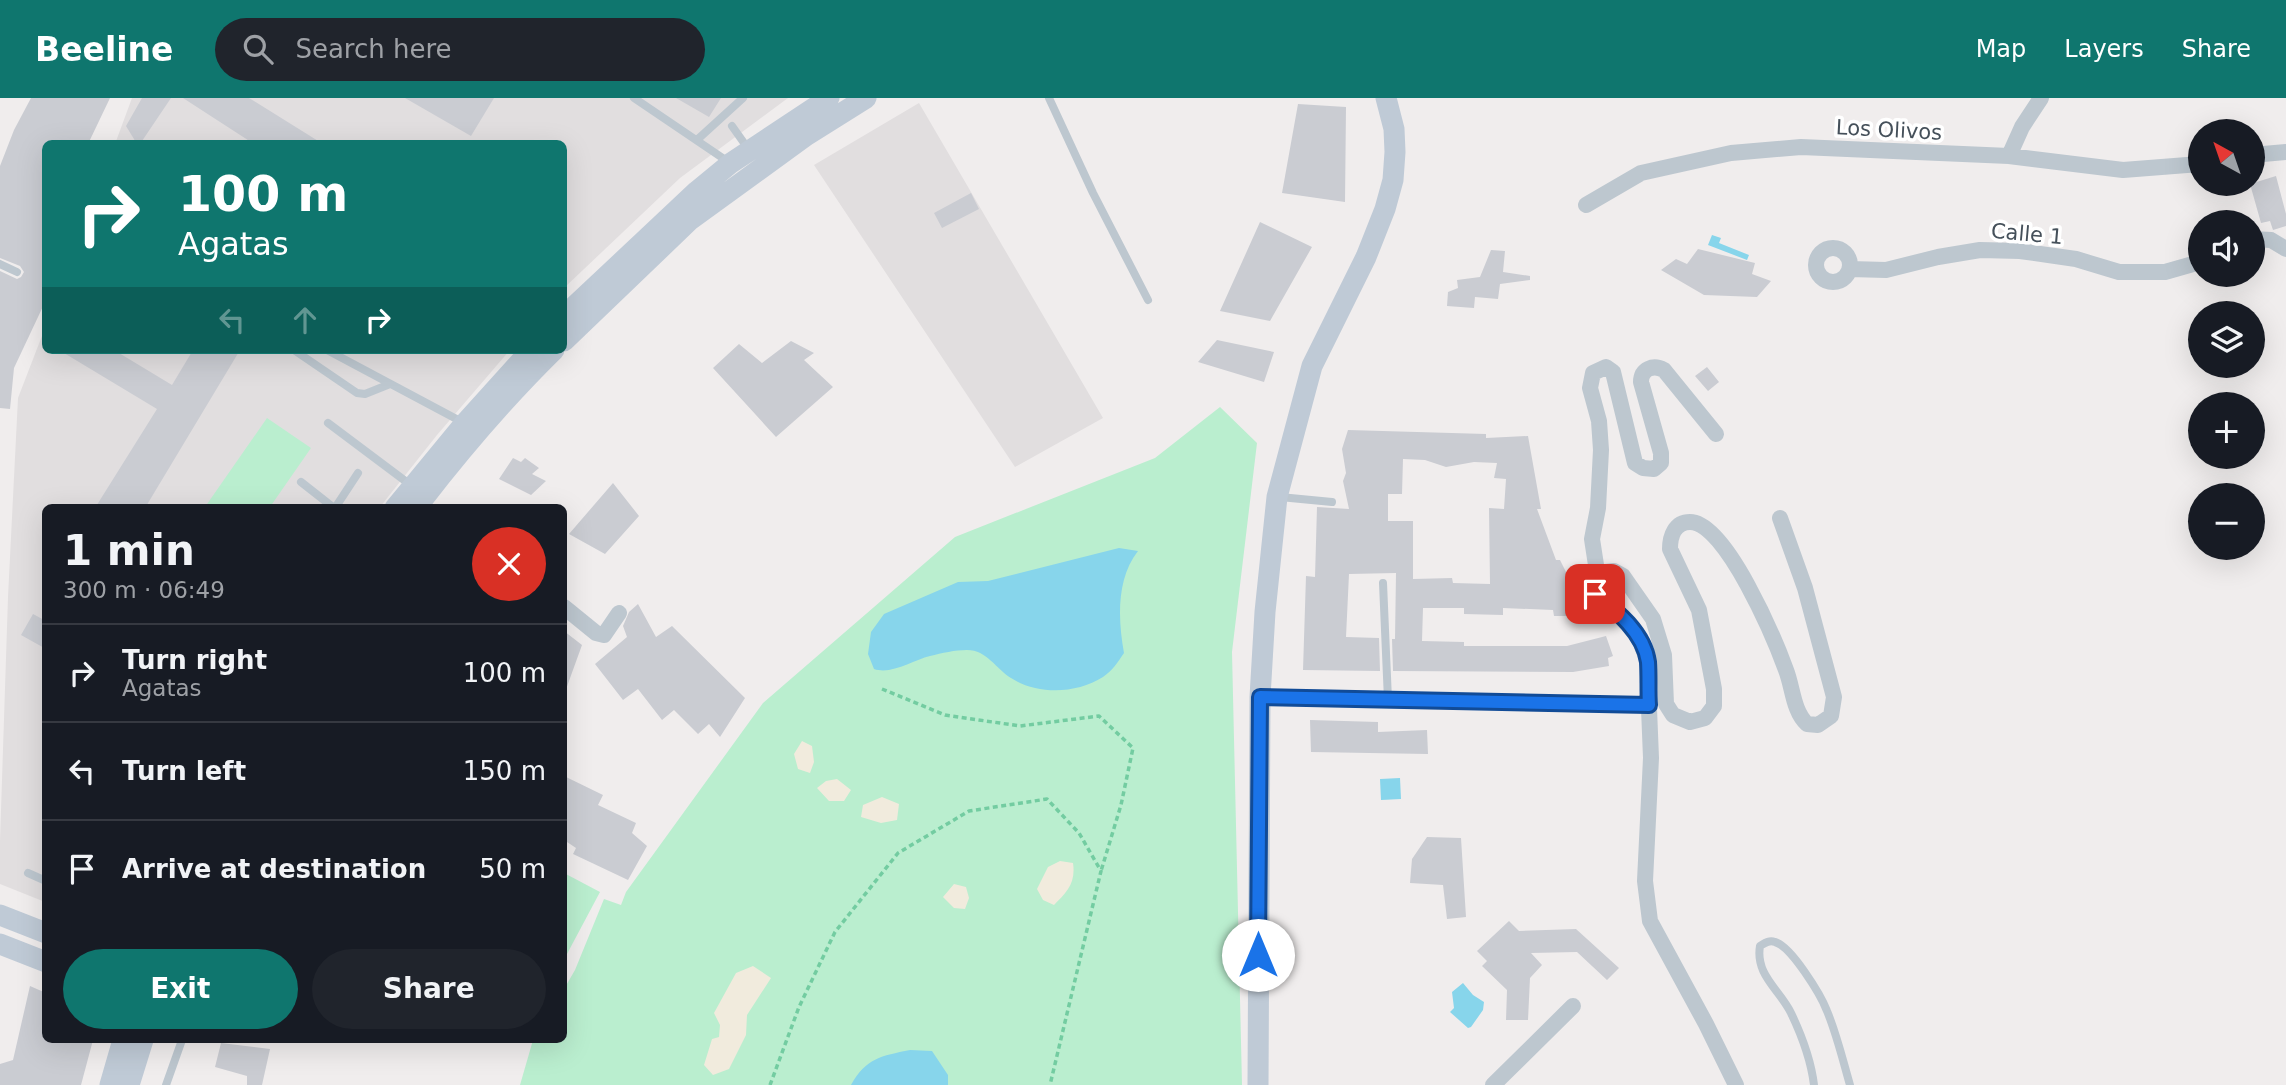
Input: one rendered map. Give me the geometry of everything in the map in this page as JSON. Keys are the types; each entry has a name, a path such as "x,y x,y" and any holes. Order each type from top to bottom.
{"main road":[{"path":"567,313 697,191 731,163 829,98"},
{"path":"567,338 690,220 807,135 866,98"},
{"path":"1258,1085 1260,697 1265,611 1277,497 1312,366 1366,257 1393,180 1394,129 1386,98"},
{"path":"421,500 465,423 527,354"},
{"path":"421,500 516,388 550,354"},
{"path":"0,915 42,931"},
{"path":"0,944 42,960"},
{"path":"110,1085 122,1043"},
{"path":"129,1085 142,1043"}],"street":[{"path":"2010,156 2022,127 2041,98"},
{"name":"Los Olivos","path":"1586,205 1642,173 1731,153 1801,147 2010,156 2123,170 2188,165"},
{"path":"2265,154 2286,152"},
{"path":"2265,240 2271,240 2286,249"},
{"name":"Calle 1","path":"1850,269 1886,270 1980,250 2020,251 2076,259 2119,272 2165,272 2188,265"},
{"path":"1598,578 1592,538 1598,508 1601,450 1599,421 1590,388 1593,373 1606,368 1613,372 1635,463 1643,468 1654,469 1661,463 1661,453 1641,382 1645,370 1652,367 1664,370 1716,434"},
{"path":"1736,1085 1650,922 1645,881 1651,758 1647,659 1638,636 1620,615 1595,594 1594,587 1598,578 1606,572 1623,576 1653,619 1664,655 1666,704 1674,715 1690,722 1705,718 1714,706 1714,689 1699,610 1670,548 1674,530 1682,523 1692,522 1702,526 1712,533 1733,560 1759,605 1787,673 1801,718 1807,724 1818,725 1831,716 1834,697 1805,588 1780,518"},
{"path":"567,609 596,633 604,635 619,613"},
{"path":"1260,697 1649,705"},
{"path":"1493,1085 1573,1006"}],"lane":[{"path":"634,98 731,163"},
{"path":"698,139 728,120 743,98"},
{"path":"1049,98 1093,193 1148,300"},
{"path":"728,120 750,150"},
{"path":"0,264 18,272"},
{"path":"300,354 357,393 365,394 390,384"},
{"path":"334,354 465,423"},
{"path":"327,422 421,500"},
{"path":"337,504 358,473"},
{"path":"301,482 329,504"},
{"path":"1277,497 1332,502"},
{"path":"1382,583 1388,700"},
{"path":"28,873 42,879"},
{"path":"1814,1085 1811,1061 1790,1010 1770,984 1760,965 1760,946 1769,942 1776,942 1783,947 1805,972 1827,1009 1850,1085"},
{"path":"166,1085 181,1043"}],"path":[{"path":"882,689 945,715 1020,726 1099,716 1133,748 1050,1085"},
{"path":"770,1085 799,1007 835,932 898,853 969,811 1047,799 1079,833 1101,872"}],"shaded area":[{"path":"132,98 788,98 680,178 567,285 567,140 116,140"},
{"path":"919,103 1103,418 1015,467 814,165"},
{"path":"42,336 42,354 507,354 382,504 42,504 42,901 0,884 8,597 18,398"}],"green space":[{"path":"1220,407 1257,443 1232,652 1242,1085 520,1085 532,1043 567,1043 567,984 604,899 621,905 626,892 763,703 955,537 1155,458"},
{"path":"267,418 311,448 272,504 207,504"},
{"path":"567,875 600,892 567,954"}],"sand":[{"path":"802,741 812,746 814,762 810,773 798,769 794,754"},
{"path":"837,779 851,790 844,801 829,801 817,788 826,781"},
{"path":"882,797 899,804 897,820 881,823 861,817 863,805"},
{"path":"1060,861 1073,863 1073,876 1067,891 1054,905 1043,900 1037,889 1048,867"},
{"path":"954,884 966,887 969,898 965,909 954,908 943,897"},
{"path":"753,966 771,978 747,1015 746,1035 729,1069 713,1075 704,1065 712,1039 719,1037 720,1025 714,1013 736,973"}],"water":[{"path":"1712,235 1721,238 1719,243 1749,255 1747,260 1708,245"},
{"path":"1119,548 1138,551 1126,574 1120,600 1124,653 1109,672 1092,683 1057,690 1033,687 1011,678 986,656 967,650 930,656 888,670 874,669 868,654 871,632 884,614 958,582 988,581"},
{"path":"1400,778 1401,799 1381,800 1380,779"},
{"path":"1463,983 1473,995 1484,1002 1483,1010 1468,1028 1450,1012 1454,1008 1452,992"},
{"path":"910,1050 932,1051 948,1075 948,1085 851,1085 862,1069 875,1060"}],"building":[{"path":"31,98 110,98 90,140 42,140 42,308 14,368 10,409 0,408 0,271 17,279 24,272 20,266 0,258 0,166 14,130"},
{"path":"142,98 171,98 143,140 135,140 126,126"},
{"path":"183,98 249,98 317,140 248,140"},
{"path":"405,98 494,98 471,136"},
{"path":"676,98 721,98 709,117"},
{"path":"1298,104 1346,107 1345,202 1282,193"},
{"path":"2276,176 2286,214 2286,226 2273,230 2270,221 2265,222 2265,210 2257,210 2253,196 2265,196 2265,179"},
{"path":"971,193 979,209 942,228 934,213"},
{"path":"1260,222 1312,247 1270,321 1220,311"},
{"path":"1698,249 1755,263 1752,274 1771,281 1757,297 1704,295 1661,270 1676,259 1687,264"},
{"path":"1491,250 1505,251 1503,272 1530,276 1530,280 1500,284 1498,299 1475,297 1474,308 1447,306 1448,292 1458,288 1457,280 1480,277"},
{"path":"1217,340 1274,352 1264,382 1198,362"},
{"path":"791,341 814,353 804,360 833,387 776,437 713,368 739,344 762,363"},
{"path":"66,354 121,354 172,385 191,354 238,354 147,504 98,504 157,409"},
{"path":"1707,367 1719,382 1708,391 1695,376"},
{"path":"1348,430 1486,434 1486,438 1528,436 1541,509 1537,509 1556,560 1560,560 1568,576 1568,616 1554,616 1553,610 1503,608 1503,615 1464,614 1464,608 1423,608 1422,641 1464,642 1464,646 1567,646 1606,636 1613,656 1608,658 1609,666 1573,672 1393,671 1396,573 1349,574 1346,637 1379,638 1380,671 1303,670 1306,576 1315,577 1317,507 1349,509 1343,481 1346,473 1342,449","holes":["1403,459 1425,460 1446,467 1474,462 1497,463 1494,478 1506,479 1504,509 1489,508 1490,584 1453,583 1452,578 1413,579 1413,521 1388,521 1388,494 1402,494"]},
{"path":"513,458 521,462 525,458 539,468 532,474 546,481 531,495 499,479"},
{"path":"613,483 639,516 605,554 569,534"},
{"path":"638,604 656,637 672,626 745,698 720,737 709,724 698,734 674,710 662,720 638,689 623,700 595,664 627,637 623,626 629,612"},
{"path":"33,614 42,619 42,647 21,635"},
{"path":"567,633 582,645 567,686"},
{"path":"1310,720 1378,722 1378,732 1427,730 1428,754 1311,752"},
{"path":"567,777 603,795 598,805 636,823 632,833 647,846 628,880 573,854 576,848 567,842"},
{"path":"1427,837 1461,838 1466,917 1447,919 1443,885 1410,883 1412,859"},
{"path":"1509,921 1519,931 1576,929 1619,968 1607,980 1577,952 1531,953 1542,965 1530,978 1528,1020 1506,1020 1507,990 1482,966 1487,961 1477,951"},
{"path":"30,986 42,991 42,1043 92,1043 81,1085 0,1085 0,1064 13,1060"},
{"path":"221,1043 270,1049 262,1085 247,1085 247,1076 215,1067"}],"route":[{"path":"1258,955 1260,697 1649,705 1647,659 1638,636 1620,615 1595,594"}]}
